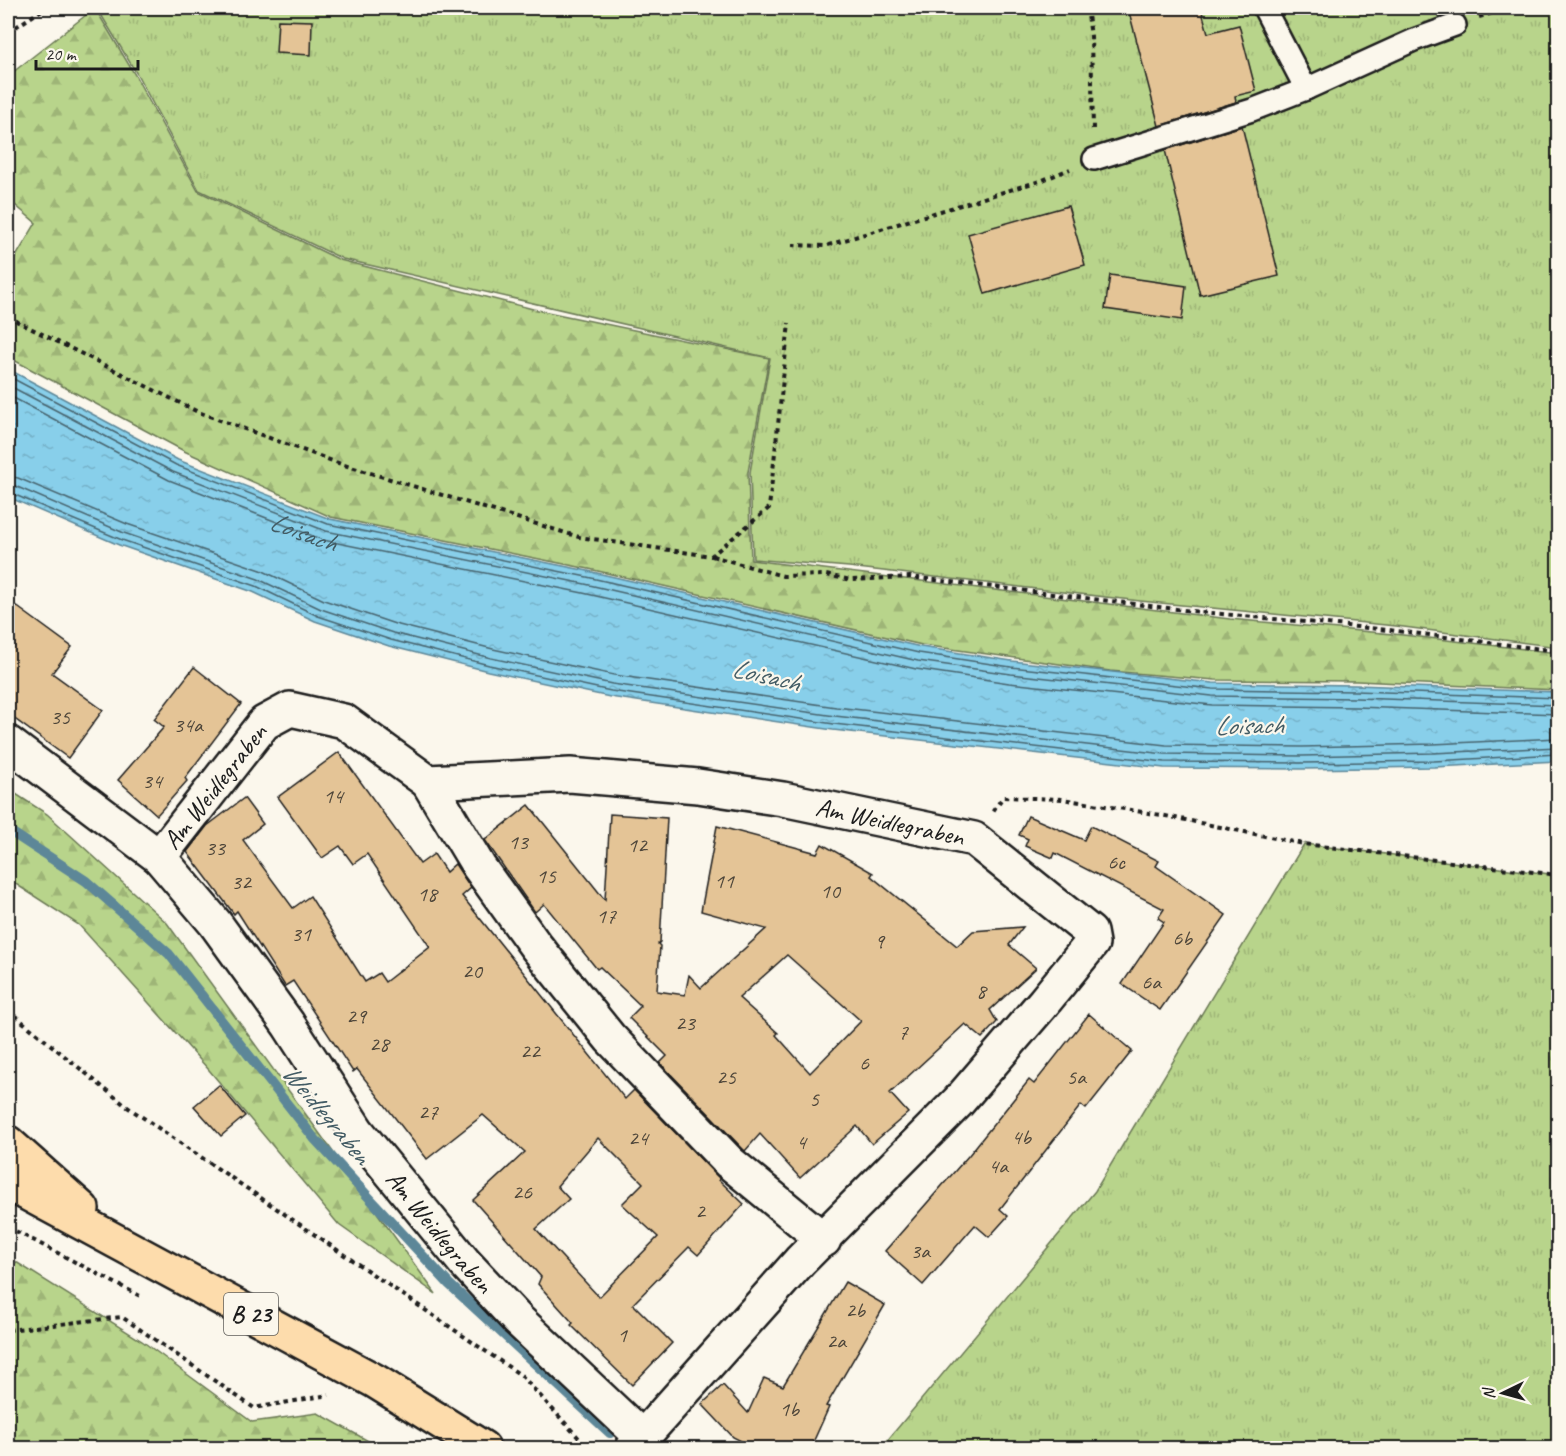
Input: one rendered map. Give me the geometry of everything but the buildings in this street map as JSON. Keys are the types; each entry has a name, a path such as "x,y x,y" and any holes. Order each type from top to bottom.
{"main road":[{"name":"B 23","path":"8,1143 126,1247"},
{"name":"B 23","path":"8,1183 375,1381 483,1449"}],"street":[{"name":"Am Weidlegraben","path":"159,856 264,723 290,709 344,721 428,782 479,867 535,945 610,1038 729,1162 824,1240"},
{"name":"Am Weidlegraben","path":"8,743 159,856 215,923 274,1006 357,1131 464,1262 638,1443 800,1261 824,1240 958,1102 1092,943 1090,932 974,839 783,799 698,786 570,775 428,782"}],"lane":[{"path":"1264,8 1306,89"},
{"path":"1094,159 1252,110 1455,25"}],"path":[{"path":"8,32 45,8"},
{"path":"792,245 825,246 1043,180 1094,159 1091,36 1087,8"},
{"path":"1455,25 1496,12 1558,8"},
{"path":"8,315 198,412 341,464 579,537 711,556 783,576 826,575 851,580 910,577 1558,651"},
{"path":"711,556 769,507 789,323"},
{"path":"974,839 1004,797 1062,799 1161,815 1304,844 1558,875"},
{"path":"8,1010 126,1106 522,1376 588,1449"},
{"path":"8,1330 122,1317 254,1408 345,1393 375,1381"}],"green space":[{"path":"95,8 135,75 198,191 340,260 533,309 769,358 748,472 751,560 1230,619 1403,635 1558,653 1558,690 1357,681 1215,680 1110,671 922,645 589,569 331,517 184,451 8,357 8,270 36,223 8,199 8,76"},
{"path":"97,8 1558,8 1558,647 1396,626 1140,601 849,567 753,559 750,472 770,358 343,259 199,190 137,74"},
{"path":"8,789 47,814 167,923 436,1294 339,1225 209,1070 79,925 8,879"},
{"path":"1304,844 1558,875 1558,1448 881,1448 1095,1191"},
{"path":"8,1257 142,1341 252,1422 318,1413 381,1448 8,1448"}],"water":[{"name":"Loisach","path":"8,369 178,460 330,519 588,571 921,647 1012,661 1213,683 1558,692 1558,761 1434,767 1164,768 833,730 610,697 488,671 389,646 315,621 253,592 119,545 8,497"}],"waterway":[{"name":"Weidlegraben","path":"8,830 86,881 169,954 314,1138 449,1284 610,1433"}]}
